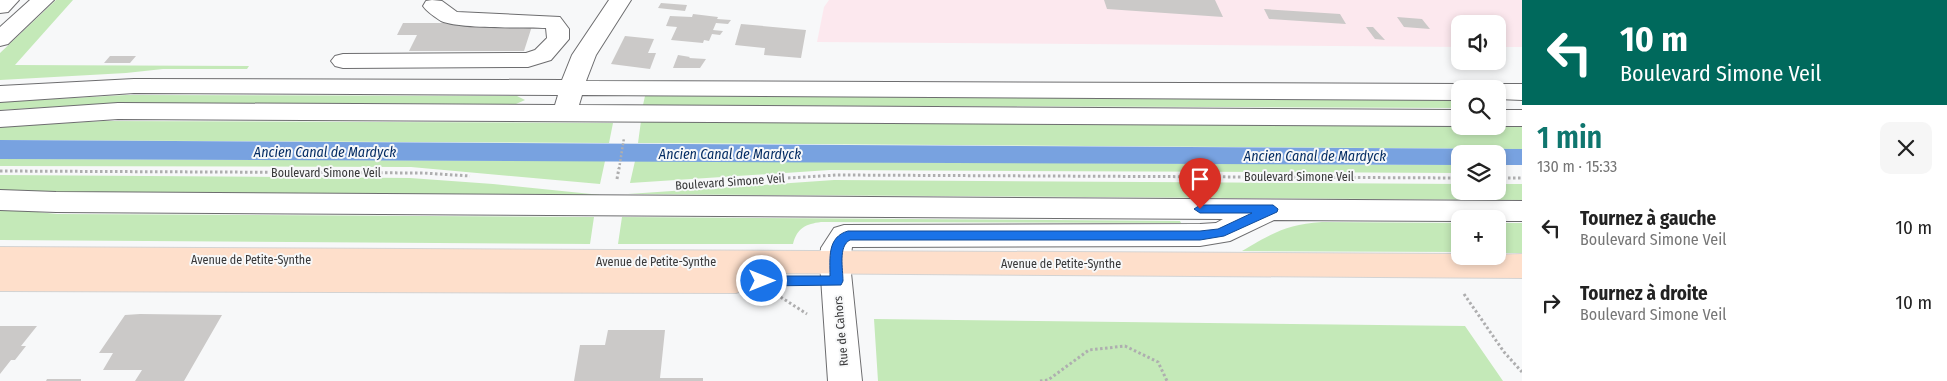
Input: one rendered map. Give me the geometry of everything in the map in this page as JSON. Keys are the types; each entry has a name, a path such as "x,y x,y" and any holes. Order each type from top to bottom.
{"main road":[{"name":"Avenue de Petite-Synthe","path":"0,258 1522,285"},
{"name":"Avenue de Petite-Synthe","path":"0,279 780,281 836,272 1522,266"}],"street":[{"path":"0,7 8,0"},
{"path":"0,38 43,0"},
{"path":"565,113 584,55 620,0"},
{"path":"344,61 528,60 544,55 558,39 558,29 552,22 456,18 449,16 434,6"},
{"path":"0,94 134,86 1451,92"},
{"path":"1506,92 1522,92"},
{"path":"0,119 118,111 1451,118"},
{"path":"1506,118 1522,118"},
{"name":"Boulevard Simone Veil","path":"0,200 1522,211"},
{"name":"Boulevard Simone Veil","path":"836,272 838,243 848,235 1200,235 1220,233 1273,209"},
{"name":"Rue de Cahors","path":"836,272 845,381"}],"path":[{"path":"616,182 625,137"},
{"name":"Boulevard Simone Veil","path":"0,170 423,173 478,177"},
{"name":"Boulevard Simone Veil","path":"780,179 837,175 1451,178"},
{"path":"1506,178 1522,178"},
{"path":"780,281 779,296 804,314 839,314"},
{"path":"1457,284 1504,352 1522,372"},
{"path":"1040,381 1048,380 1089,350 1125,346 1158,362 1166,381"}],"shaded area":[{"path":"829,0 1522,0 1522,47 1506,47 1506,15 1451,15 1451,47 817,42 824,7"}],"green space":[{"path":"56,0 73,0 15,65 249,66 247,69 163,69 0,80 0,53"},
{"path":"126,95 517,96 525,100 516,104 119,103 0,110 0,102"},
{"path":"645,96 1451,100 1451,108 643,105"},
{"path":"104,121 613,123 609,143 0,140 0,127"},
{"path":"641,121 1451,126 1451,135 1506,135 1506,126 1522,126 1522,149 1506,149 1506,145 1451,145 1451,149 638,143"},
{"path":"0,159 605,161 600,184 411,167 0,166"},
{"path":"635,161 1451,165 1451,173 830,170 630,183"},
{"path":"0,175 410,178 601,195 0,192"},
{"path":"834,180 1451,184 1451,200 628,194"},
{"path":"1506,184 1522,184 1522,200 1506,200"},
{"path":"0,208 57,214 594,217 590,244 0,240"},
{"path":"622,217 1180,221 1181,223 821,222 803,228 797,234 793,244 618,244"},
{"path":"1309,223 1451,223 1451,252 1242,251 1280,231"},
{"path":"1506,223 1522,223 1522,253 1506,253"},
{"path":"874,319 1465,326 1503,381 878,381"}],"water":[{"name":"Ancien Canal de Mardyck","path":"0,140 1451,149 1451,165 0,159"},
{"path":"1506,149 1522,149 1522,165 1506,165"}],"building":[{"path":"1104,0 1215,0 1223,17 1107,9"},
{"path":"661,3 687,5 685,11 658,8"},
{"path":"1264,9 1340,14 1346,24 1269,19"},
{"path":"693,14 731,20 728,24 716,23 713,30 723,31 720,35 712,34 709,41 704,40 703,43 671,40 677,27 666,26 670,16 692,17"},
{"path":"1397,17 1422,19 1430,29 1404,27"},
{"path":"403,23 533,23 524,51 409,51 417,35 397,35"},
{"path":"741,24 806,30 801,58 764,55 765,48 735,45"},
{"path":"1366,27 1373,27 1385,40 1375,39"},
{"path":"625,36 654,39 648,53 656,53 650,69 611,64"},
{"path":"678,55 706,59 700,68 673,68"},
{"path":"110,56 136,56 130,63 104,63"},
{"path":"125,315 222,315 184,381 135,381 142,370 103,370 113,353 99,353"},
{"path":"0,326 37,326 21,346 26,346 0,374"},
{"path":"608,330 665,330 660,378 703,378 703,381 574,381 580,345 605,345"},
{"path":"47,379 81,379 81,381 46,381"}],"route":[{"path":"762,281 836,281 836,248 841,239 848,235 1200,235 1220,233 1273,209 1200,209"}]}
